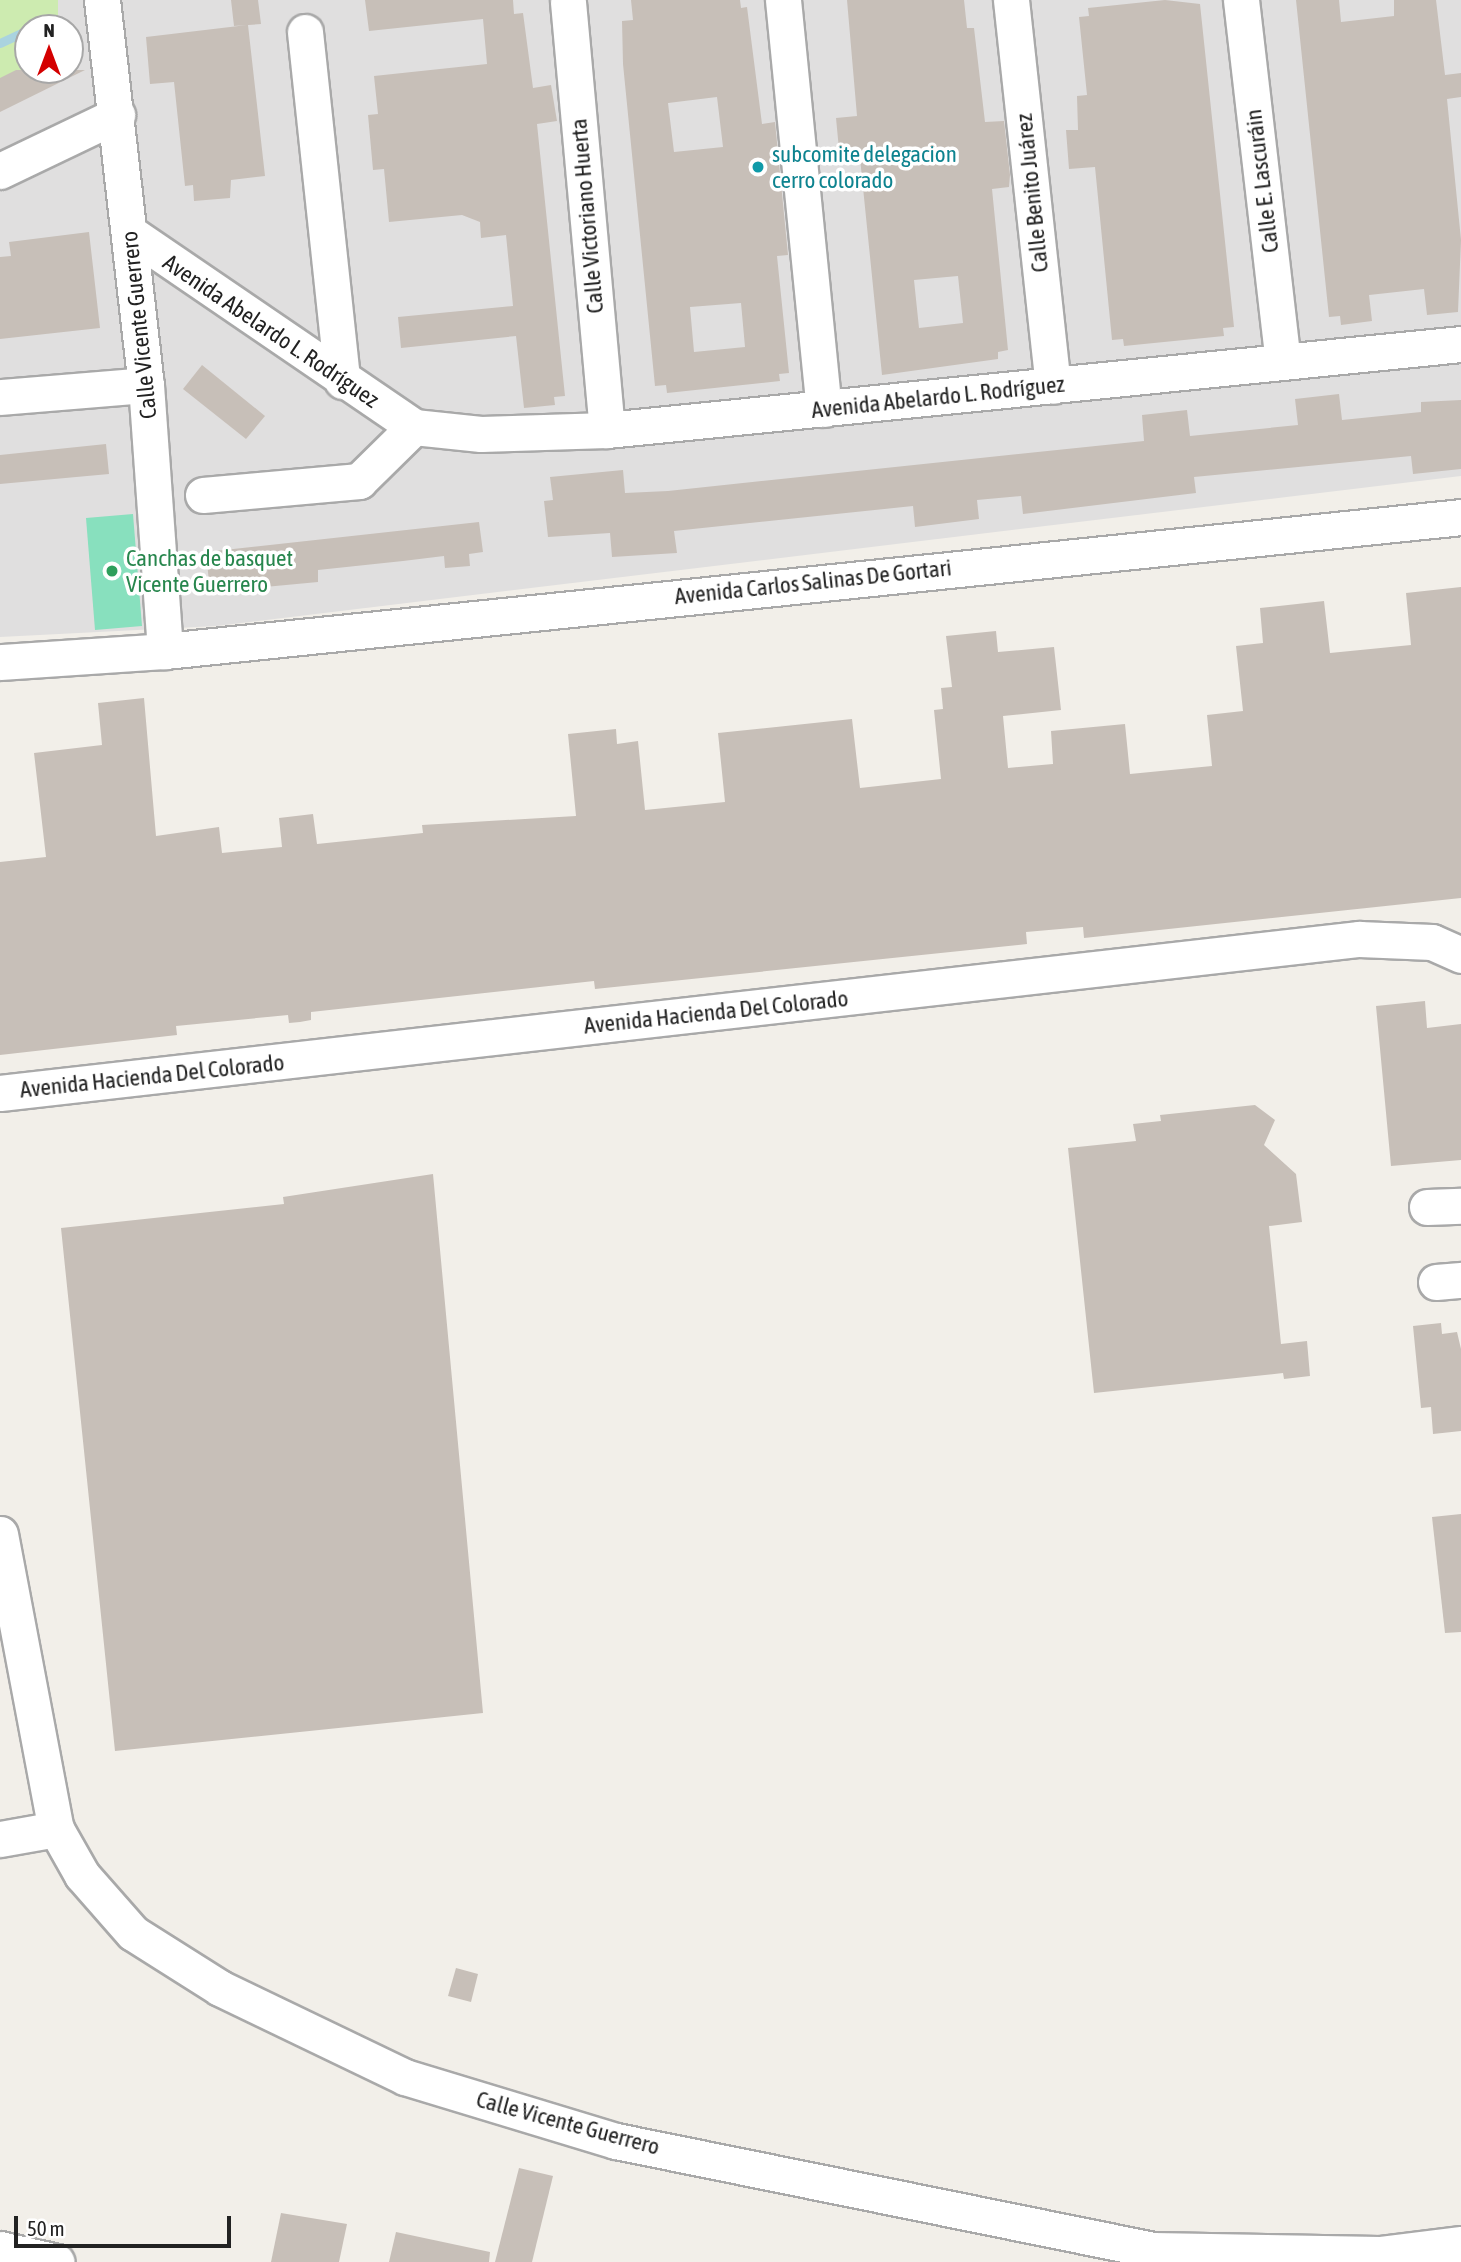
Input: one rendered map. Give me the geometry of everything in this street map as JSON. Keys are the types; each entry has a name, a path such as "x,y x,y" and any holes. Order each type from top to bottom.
{"street":[{"name":"Calle Vicente Guerrero","path":"102,0 146,384 165,651"},
{"path":"783,0 824,409"},
{"name":"Calle Benito Juárez","path":"1011,0 1053,386"},
{"name":"Calle E. Lascuráin","path":"1241,0 1283,362"},
{"name":"Calle Victoriano Huerta","path":"568,2 607,430"},
{"path":"305,32 342,381"},
{"path":"0,171 117,115"},
{"name":"Avenida Abelardo L. Rodríguez","path":"130,233 342,381 414,426 481,434 607,430 1461,344"},
{"path":"0,397 146,384"},
{"path":"203,495 359,481 414,426"},
{"name":"Avenida Carlos Salinas De Gortari","path":"0,662 165,651 1461,517"},
{"name":"Avenida Hacienda Del Colorado","path":"0,1093 1359,939 1446,949"},
{"path":"1427,1207 1461,1206"},
{"name":"Calle Vicente Guerrero","path":"0,1534 56,1829 82,1875 133,1933 220,1988 405,2077 616,2141 1153,2250 1379,2258 1461,2244"},
{"path":"0,1839 56,1829"},
{"path":"0,2249 57,2262"}],"shaded area":[{"path":"0,0 1461,0 1461,476 216,626 0,637"}],"green space":[{"path":"0,0 58,0 58,14 14,14 14,78 0,87"},
{"path":"133,514 142,626 95,630 86,518"}],"building":[{"path":"231,0 258,0 261,24 248,25 265,176 231,180 230,198 194,201 193,185 185,186 174,82 150,84 146,37 247,25 234,26"},
{"path":"365,0 513,0 514,14 523,13 533,88 551,85 557,121 537,124 565,396 554,397 555,405 524,408 516,336 401,348 398,317 513,306 506,235 481,238 480,222 462,215 389,222 384,169 373,170 368,115 378,114 374,76 487,64 483,19 369,31"},
{"path":"631,0 740,0 741,8 747,7 762,124 775,122 788,255 777,256 789,373 779,374 780,381 667,393 666,385 655,386 623,64 622,21 633,20","holes":["717,97 723,147 674,152 668,103","741,303 745,347 694,352 690,307"]},
{"path":"847,0 964,0 967,28 974,28 985,122 1004,121 1010,175 1009,187 992,189 1008,350 998,352 998,359 882,375 860,158 840,160 836,118 857,116","holes":["958,276 963,323 919,328 914,280"]},
{"path":"1165,0 1200,4 1234,327 1223,328 1224,336 1124,346 1123,339 1112,340 1095,167 1069,169 1066,130 1078,130 1077,96 1087,95 1079,17 1089,16 1088,8"},
{"path":"1296,0 1339,0 1341,22 1394,16 1394,0 1436,0 1445,75 1461,73 1461,97 1447,99 1461,240 1458,312 1427,315 1424,289 1369,295 1372,321 1341,325 1340,316 1329,317"},
{"path":"14,71 14,84 57,84 0,112 0,78"},
{"path":"89,232 100,328 0,339 0,257 11,256 9,242"},
{"path":"202,365 265,416 246,439 183,389"},
{"path":"1339,394 1342,420 1421,412 1421,402 1461,400 1461,469 1413,474 1411,456 1194,477 1196,493 1023,514 1021,496 977,500 979,519 915,527 913,506 674,531 677,553 612,557 610,533 548,537 544,501 553,500 550,477 623,470 625,493 668,491 1144,441 1142,415 1187,410 1190,436 1298,425 1295,399"},
{"path":"106,444 109,474 0,484 0,455"},
{"path":"479,522 483,552 469,554 470,566 445,568 444,556 318,570 318,582 210,592 206,552"},
{"path":"1461,587 1461,898 1084,938 1083,927 1026,932 1027,944 595,989 594,981 311,1012 311,1020 300,1022 289,1023 288,1015 176,1026 177,1035 0,1055 0,862 46,857 34,753 102,745 98,703 144,698 156,836 219,827 222,853 282,847 279,818 313,814 317,844 423,833 422,825 576,816 568,734 616,729 617,744 638,741 645,810 725,802 718,733 852,719 860,788 941,779 934,710 943,709 941,688 952,687 946,636 996,631 998,652 1054,647 1061,710 1003,716 1008,768 1053,764 1051,731 1125,724 1130,774 1212,766 1207,715 1243,711 1236,646 1263,643 1260,608 1324,601 1330,653 1411,645 1406,593"},
{"path":"1425,1001 1427,1028 1461,1024 1461,1160 1391,1166 1376,1006"},
{"path":"1255,1105 1275,1120 1264,1145 1296,1174 1302,1222 1269,1226 1281,1344 1307,1341 1310,1376 1284,1379 1283,1373 1094,1393 1068,1148 1136,1141 1133,1124 1161,1121 1160,1115"},
{"path":"433,1174 483,1713 115,1751 61,1228 284,1204 283,1197"},
{"path":"1441,1323 1442,1334 1457,1332 1461,1349 1461,1431 1433,1434 1431,1407 1421,1408 1413,1326"},
{"path":"1461,1514 1461,1632 1445,1633 1432,1517"},
{"path":"456,1968 478,1974 471,2002 448,1996"},
{"path":"519,2168 553,2176 532,2262 495,2262"},
{"path":"281,2213 347,2224 339,2262 271,2262"},
{"path":"396,2232 490,2252 489,2262 389,2262"}],"waterway":[{"path":"0,43 14,36"}],"place":[{"name":"subcomite delegacion cerro colorado","path":"758,167"},
{"name":"Canchas de basquet Vicente Guerrero","path":"112,571"}]}
